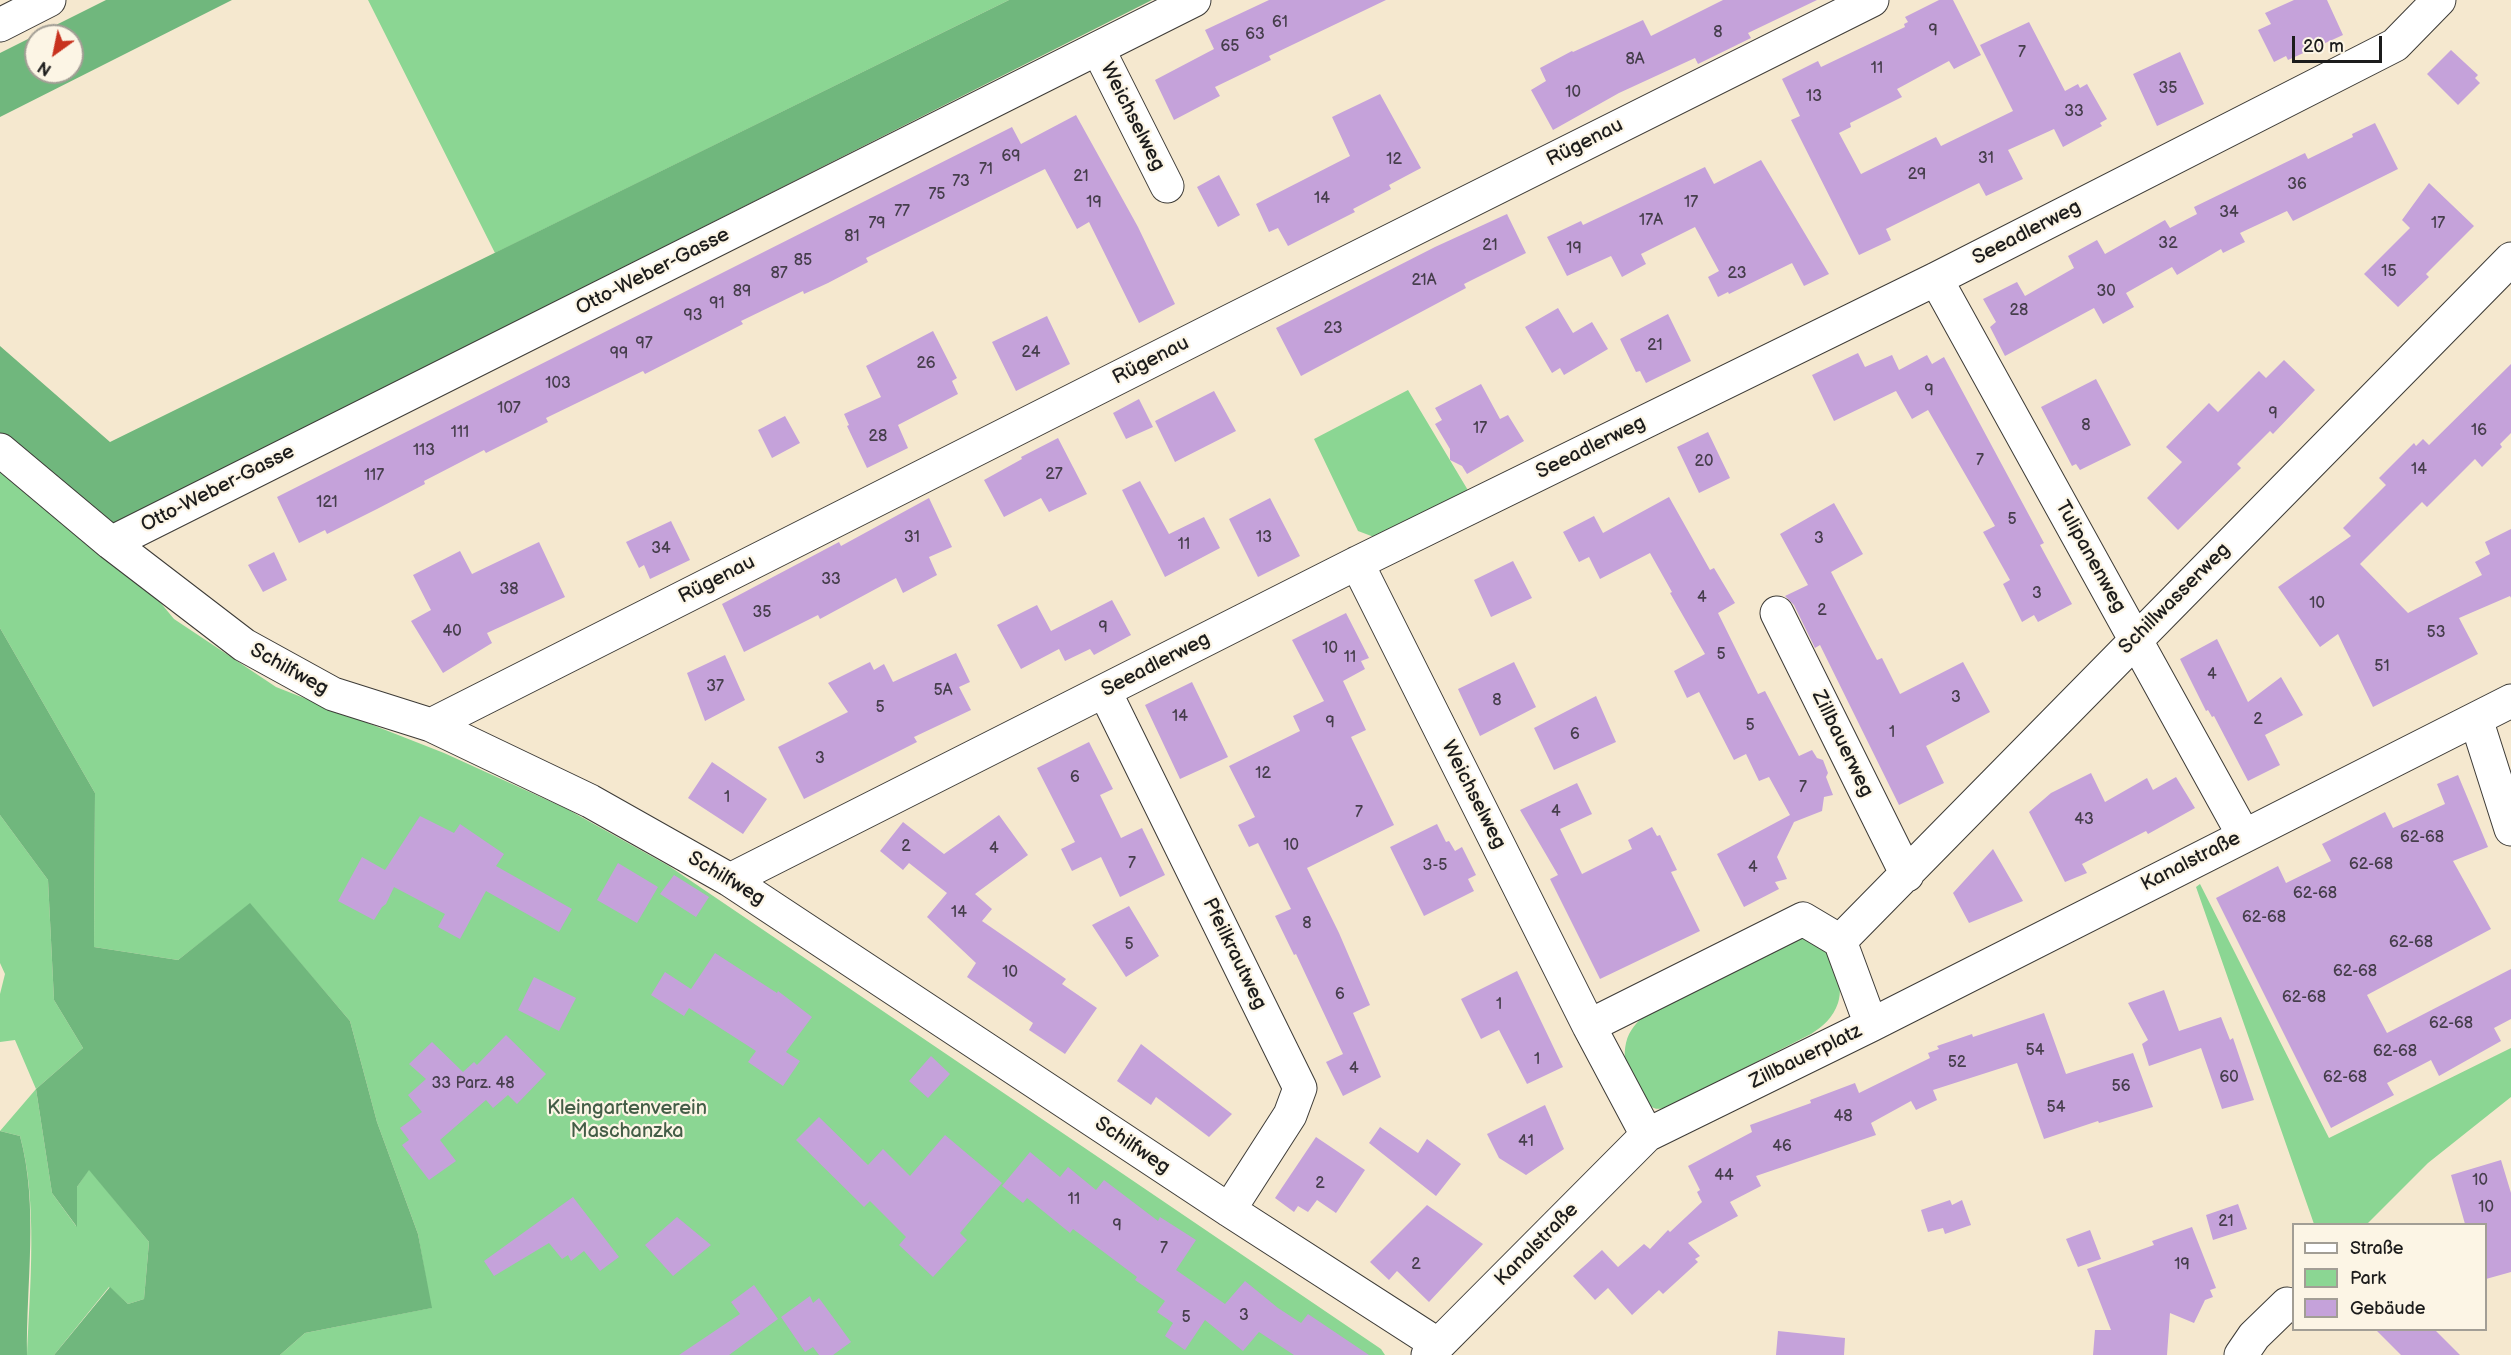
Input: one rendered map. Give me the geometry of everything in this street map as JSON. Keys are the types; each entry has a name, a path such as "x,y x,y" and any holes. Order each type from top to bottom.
{"street":[{"name":"Otto-Weber-Gasse","path":"111,543 1194,0"},
{"name":"Rügenau","path":"431,725 1245,313 1872,0"},
{"name":"Seeadlerweg","path":"730,880 1357,563 1936,279 2395,45 2439,0"},
{"path":"0,25 42,1"},
{"name":"Weichselweg","path":"1098,49 1167,186"},
{"name":"Schillwasserweg","path":"1840,941 2511,259"},
{"name":"Tulipanenweg","path":"1936,279 2244,836"},
{"name":"Schilfweg","path":"0,450 111,543 244,645 333,694 431,725 590,801 730,880 1229,1210 1433,1350"},
{"name":"Weichselweg","path":"1357,563 1589,1026"},
{"name":"Zillbauerweg","path":"1777,613 1907,875"},
{"name":"Pfeilkrautweg","path":"1105,692 1300,1088 1290,1115 1229,1210"},
{"name":"Kanalstraße","path":"1871,1025 2511,701"},
{"path":"2476,719 2511,829"},
{"path":"1647,1135 1589,1026 1803,919 1840,941"},
{"name":"Zillbauerplatz","path":"1647,1135 1871,1025 1840,941"},
{"name":"Kanalstraße","path":"1433,1350 1647,1135"},
{"path":"2241,1355 2254,1336 2287,1305"}],"green space":[{"path":"106,0 232,0 84,75 84,24 58,24"},
{"path":"368,0 1009,0 495,253"},
{"path":"1009,0 1152,0 134,515 111,543 0,450 0,346 110,442"},
{"path":"24,41 24,84 65,84 0,117 0,53"},
{"path":"1408,390 1469,492 1374,537 1358,531 1314,439"},
{"name":"Kleingartenverein Maschanzka","path":"0,450 111,543 174,619 276,687 444,753 567,809 669,866 1381,1349 1385,1355 280,1355 305,1333 431,1308 418,1234 377,1122 350,1021 250,904 178,960 94,947 95,793 0,628"},
{"path":"0,628 95,793 94,947 178,960 250,903 350,1021 377,1122 418,1234 432,1308 305,1333 280,1355 54,1355 110,1287 128,1304 144,1299 149,1242 89,1170 77,1187 77,1227 52,1193 36,1089 83,1048 54,1000 48,880 0,815"},
{"path":"0,815 48,880 54,1000 83,1048 36,1089 15,1040 0,1042 0,994 5,974 0,963"},
{"path":"2200,884 2329,1138 2511,1048 2511,1097 2428,1163 2368,1223 2314,1223 2196,887"},
{"path":"1794,936 1816,941 1828,953 1836,969 1840,995 1836,1008 1827,1021 1811,1034 1668,1107 1656,1109 1639,1098 1629,1081 1625,1061 1626,1043 1634,1026 1647,1013"},
{"path":"36,1089 52,1193 76,1226 77,1187 89,1169 149,1242 144,1299 128,1304 109,1287 54,1355 27,1355 31,1216 26,1162 20,1136 0,1131"},
{"path":"0,1131 20,1136 26,1163 30,1218 27,1355 0,1355"}],"building":[{"path":"1269,0 1386,0 1269,56 1271,60 1215,87 1220,96 1174,120 1155,80 1214,49 1205,30"},
{"path":"1723,0 1817,0 1748,33 1751,38 1698,64 1695,58 1619,93 1553,130 1531,90 1546,81 1540,68 1572,51 1643,20 1651,36"},
{"path":"1939,0 1953,0 1981,55 1954,69 1949,61 1897,89 1902,97 1850,123 1851,127 1839,133 1861,174 1936,137 1941,146 2013,111 1980,45 2029,22 2065,91 2078,84 2080,88 2087,84 2107,119 2100,123 2102,126 2063,147 2054,129 2008,150 2023,179 1986,196 1979,183 1886,229 1891,240 1859,255 1791,120 1800,116 1782,79 1818,61 1821,67 1905,27 1904,24 1908,22 1905,17"},
{"path":"2294,0 2327,0 2343,35 2288,60 2286,56 2274,62 2258,30 2271,24 2265,13"},
{"path":"2451,50 2478,75 2475,78 2480,83 2458,105 2427,74"},
{"path":"2180,52 2204,104 2157,126 2133,74"},
{"path":"1380,94 1421,168 1389,185 1391,189 1353,209 1355,212 1288,246 1278,228 1269,232 1256,204 1350,156 1332,117"},
{"path":"1076,115 1138,227 1175,304 1139,323 1089,222 1077,229 1045,169 866,258 868,262 828,283 804,294 803,291 741,321 743,324 645,374 643,371 546,418 548,422 486,453 484,450 424,481 425,484 327,534 325,530 299,543 277,497 1012,127 1021,144"},
{"path":"2375,123 2398,169 2293,221 2287,211 2240,233 2245,242 2223,253 2221,249 2177,275 2172,267 2126,293 2134,307 2103,324 2094,308 2005,356 1990,327 1996,322 1983,299 2017,282 2025,296 2074,268 2068,256 2097,240 2105,254 2165,220 2170,228 2197,214 2194,207 2305,153 2308,159 2353,137 2352,134"},
{"path":"1761,160 1829,274 1804,286 1792,263 1729,294 1728,292 1718,297 1708,277 1719,271 1695,227 1641,254 1646,264 1622,277 1611,256 1567,276 1547,237 1581,221 1583,225 1705,167 1714,184"},
{"path":"1219,175 1240,215 1218,227 1197,187"},
{"path":"2429,183 2474,226 2426,274 2429,277 2398,307 2364,274 2410,228 2402,220"},
{"path":"1507,214 1526,253 1464,284 1466,288 1301,376 1276,328 1435,247"},
{"path":"1558,308 1573,333 1592,322 1608,349 1564,375 1560,368 1552,373 1525,327"},
{"path":"1668,314 1691,361 1646,383 1640,371 1636,372 1620,339"},
{"path":"1047,316 1070,364 1016,391 992,342"},
{"path":"933,331 957,378 952,381 958,394 898,425 908,448 867,468 847,426 849,425 844,414 881,397 866,366"},
{"path":"1858,353 1865,367 1892,355 1899,370 1927,355 1932,364 1944,357 2044,543 2040,545 2072,604 2038,622 2034,615 2022,622 2003,584 2010,580 1983,532 1995,526 1928,410 1912,419 1896,391 1834,421 1812,375"},
{"path":"2284,360 2315,390 2273,434 2270,431 2237,464 2241,468 2178,530 2147,498 2182,462 2166,447 2209,403 2218,412 2259,371 2266,378"},
{"path":"2511,364 2511,433 2500,444 2502,447 2482,467 2475,459 2427,507 2422,502 2360,564 2408,613 2482,575 2475,562 2490,554 2485,542 2511,529 2511,598 2510,596 2459,618 2478,654 2373,707 2338,634 2320,647 2278,587 2351,536 2343,528 2386,485 2379,478 2414,443 2416,446 2423,439 2429,445"},
{"path":"2096,379 2131,445 2080,470 2076,464 2072,466 2041,407"},
{"path":"1481,384 1500,419 1508,415 1524,441 1467,474 1462,466 1450,460 1450,449 1435,424 1442,420 1435,408"},
{"path":"1214,391 1236,431 1175,462 1155,421"},
{"path":"1139,399 1153,427 1126,439 1113,413"},
{"path":"785,416 800,443 772,458 758,430"},
{"path":"1708,432 1730,478 1699,493 1677,447"},
{"path":"1058,438 1087,494 1049,512 1041,498 1004,517 984,480"},
{"path":"1140,481 1169,534 1204,517 1220,548 1165,577 1122,490"},
{"path":"1669,497 1710,570 1714,568 1735,603 1718,613 1758,694 1765,691 1799,756 1812,750 1817,758 1823,760 1833,795 1824,797 1822,811 1794,822 1777,857 1787,879 1775,882 1779,889 1744,907 1717,854 1790,815 1769,777 1759,781 1746,754 1734,760 1699,692 1687,698 1674,671 1705,654 1650,553 1600,579 1589,557 1579,562 1563,532 1594,516 1603,533"},
{"path":"929,498 952,547 929,557 937,575 903,593 896,578 820,619 818,615 744,652 722,604 839,542 841,546"},
{"path":"1270,498 1300,556 1258,577 1229,519"},
{"path":"1834,503 1863,554 1831,572 1877,660 1882,658 1900,694 1963,662 1990,712 1926,746 1944,783 1899,805 1820,645 1815,648 1794,605 1785,596 1808,585 1780,534"},
{"path":"671,521 690,560 650,579 644,565 639,568 626,542"},
{"path":"539,542 565,597 487,633 492,643 443,673 411,621 431,610 413,575 460,551 472,574"},
{"path":"274,552 287,580 263,592 248,565"},
{"path":"1513,561 1532,598 1491,617 1474,580"},
{"path":"1112,600 1131,635 1094,655 1090,649 1065,661 1059,649 1021,669 997,625 1037,605 1051,631"},
{"path":"1346,613 1369,658 1361,661 1365,669 1343,681 1366,730 1351,737 1394,825 1307,868 1339,933 1370,1005 1353,1013 1381,1077 1343,1096 1326,1062 1343,1054 1296,954 1294,955 1275,916 1291,909 1258,843 1249,847 1238,825 1255,817 1229,766 1300,731 1293,716 1324,701 1292,640"},
{"path":"2217,639 2248,702 2281,677 2303,715 2265,735 2280,765 2248,781 2214,716 2212,717 2208,710 2206,711 2180,659"},
{"path":"956,653 970,682 959,687 971,710 914,737 917,742 804,799 778,747 848,712 828,683 870,662 874,670 884,664 893,682"},
{"path":"725,655 745,700 705,721 687,673"},
{"path":"1514,662 1536,707 1480,736 1458,689"},
{"path":"1192,682 1228,757 1180,779 1145,705"},
{"path":"1596,696 1616,742 1554,770 1534,728"},
{"path":"1089,742 1113,789 1100,795 1121,838 1142,828 1165,875 1120,897 1101,857 1072,871 1061,849 1075,842 1037,768"},
{"path":"712,762 767,799 743,834 688,798"},
{"path":"2091,773 2105,802 2147,778 2153,790 2176,777 2195,808 2148,834 2146,831 2082,864 2087,873 2065,882 2029,812 2051,793"},
{"path":"2458,775 2488,847 2453,861 2491,929 2367,995 2387,1033 2511,969 2511,1019 2494,1028 2501,1041 2439,1076 2431,1060 2387,1083 2394,1095 2331,1128 2216,898 2278,866 2286,883 2331,861 2322,844 2385,812 2393,828 2445,804 2437,784"},
{"path":"1577,783 1592,814 1560,829 1582,874 1632,849 1628,840 1652,827 1657,836 1660,835 1677,870 1671,872 1700,931 1600,979 1550,879 1558,875 1520,810"},
{"path":"999,815 1028,855 975,894 992,909 982,921 1066,979 1062,984 1097,1008 1065,1054 1029,1030 1033,1023 967,977 976,963 927,917 947,893 909,863 903,870 880,851 903,822 944,854"},
{"path":"420,816 454,833 460,824 504,854 496,866 572,909 559,932 486,891 460,939 438,927 445,914 394,887 386,904 374,920 338,901 362,857 385,870"},
{"path":"1437,824 1446,842 1449,841 1455,851 1462,847 1476,875 1468,879 1474,891 1424,916 1390,847"},
{"path":"1993,849 2023,901 1969,923 1953,893"},
{"path":"618,863 658,887 637,923 597,900"},
{"path":"674,875 709,897 696,917 660,894"},
{"path":"1129,906 1159,956 1126,977 1092,925"},
{"path":"715,953 777,993 778,991 812,1017 786,1052 800,1061 783,1086 748,1062 756,1051 689,1008 684,1016 651,995 665,972 691,989"},
{"path":"1517,971 1563,1067 1527,1084 1499,1030 1481,1039 1461,999"},
{"path":"534,977 576,998 559,1031 518,1010"},
{"path":"2164,990 2179,1031 2221,1017 2230,1040 2233,1038 2254,1100 2222,1109 2201,1048 2149,1066 2142,1044 2148,1040 2128,1003"},
{"path":"2044,1013 2066,1074 2133,1053 2153,1107 2099,1123 2098,1121 2044,1139 2017,1063 1933,1090 1937,1100 1916,1110 1911,1101 1871,1123 1876,1135 1756,1176 1761,1186 1730,1202 1738,1216 1688,1243 1700,1256 1695,1259 1698,1262 1663,1294 1659,1290 1632,1315 1608,1288 1595,1300 1573,1276 1602,1250 1618,1267 1644,1244 1650,1249 1668,1230 1670,1232 1702,1202 1697,1192 1700,1190 1688,1166 1752,1132 1750,1125 1811,1103 1810,1100 1855,1083 1859,1093 1930,1058 1928,1053 1939,1049 1937,1046 1972,1034 1973,1037"},
{"path":"506,1035 546,1074 517,1104 508,1095 493,1108 486,1100 440,1140 456,1161 429,1180 402,1145 409,1140 400,1128 422,1112 408,1095 426,1079 409,1064 432,1042 463,1072 474,1062 477,1065"},
{"path":"1141,1044 1232,1114 1209,1137 1156,1097 1151,1105 1117,1081"},
{"path":"931,1056 950,1074 928,1098 909,1081"},
{"path":"1545,1105 1564,1149 1526,1175 1499,1158 1487,1134"},
{"path":"819,1117 868,1165 883,1149 910,1176 945,1135 1002,1183 960,1233 967,1240 933,1277 899,1245 906,1237 870,1201 864,1207 796,1140"},
{"path":"1380,1127 1418,1153 1427,1139 1461,1164 1436,1196 1369,1143"},
{"path":"1316,1137 1365,1170 1336,1213 1317,1200 1308,1212 1298,1206 1294,1212 1275,1198"},
{"path":"1030,1152 1060,1177 1068,1167 1096,1190 1104,1180 1158,1221 1160,1217 1196,1240 1176,1270 1225,1304 1245,1281 1278,1308 1301,1323 1308,1314 1369,1355 1294,1355 1259,1332 1243,1351 1205,1320 1185,1350 1165,1336 1173,1323 1157,1312 1165,1301 1135,1280 1137,1277 1073,1229 1070,1233 1027,1198 1023,1203 1002,1186"},
{"path":"2501,1160 2511,1193 2511,1272 2487,1279 2487,1223 2465,1223 2451,1175"},
{"path":"573,1197 619,1257 600,1271 584,1251 571,1261 568,1255 562,1259 549,1243 494,1276 484,1261"},
{"path":"1950,1200 1952,1205 1962,1200 1971,1225 1945,1234 1943,1228 1928,1232 1921,1210"},
{"path":"2238,1204 2247,1229 2213,1240 2206,1215"},
{"path":"1427,1205 1483,1244 1429,1302 1397,1271 1389,1280 1370,1262"},
{"path":"677,1217 711,1245 673,1276 645,1245"},
{"path":"2192,1227 2216,1288 2210,1290 2213,1297 2205,1300 2194,1323 2170,1313 2167,1355 2093,1355 2095,1330 2111,1330 2087,1269 2154,1245 2152,1241"},
{"path":"2090,1230 2101,1259 2078,1267 2066,1239"},
{"path":"754,1285 778,1319 729,1355 679,1355 740,1314 731,1302"},
{"path":"810,1296 813,1303 819,1298 851,1342 833,1355 819,1355 813,1347 805,1352 781,1317"},
{"path":"1778,1331 1845,1338 1844,1355 1776,1355"},
{"path":"2377,1331 2436,1331 2460,1355 2401,1355"}]}
